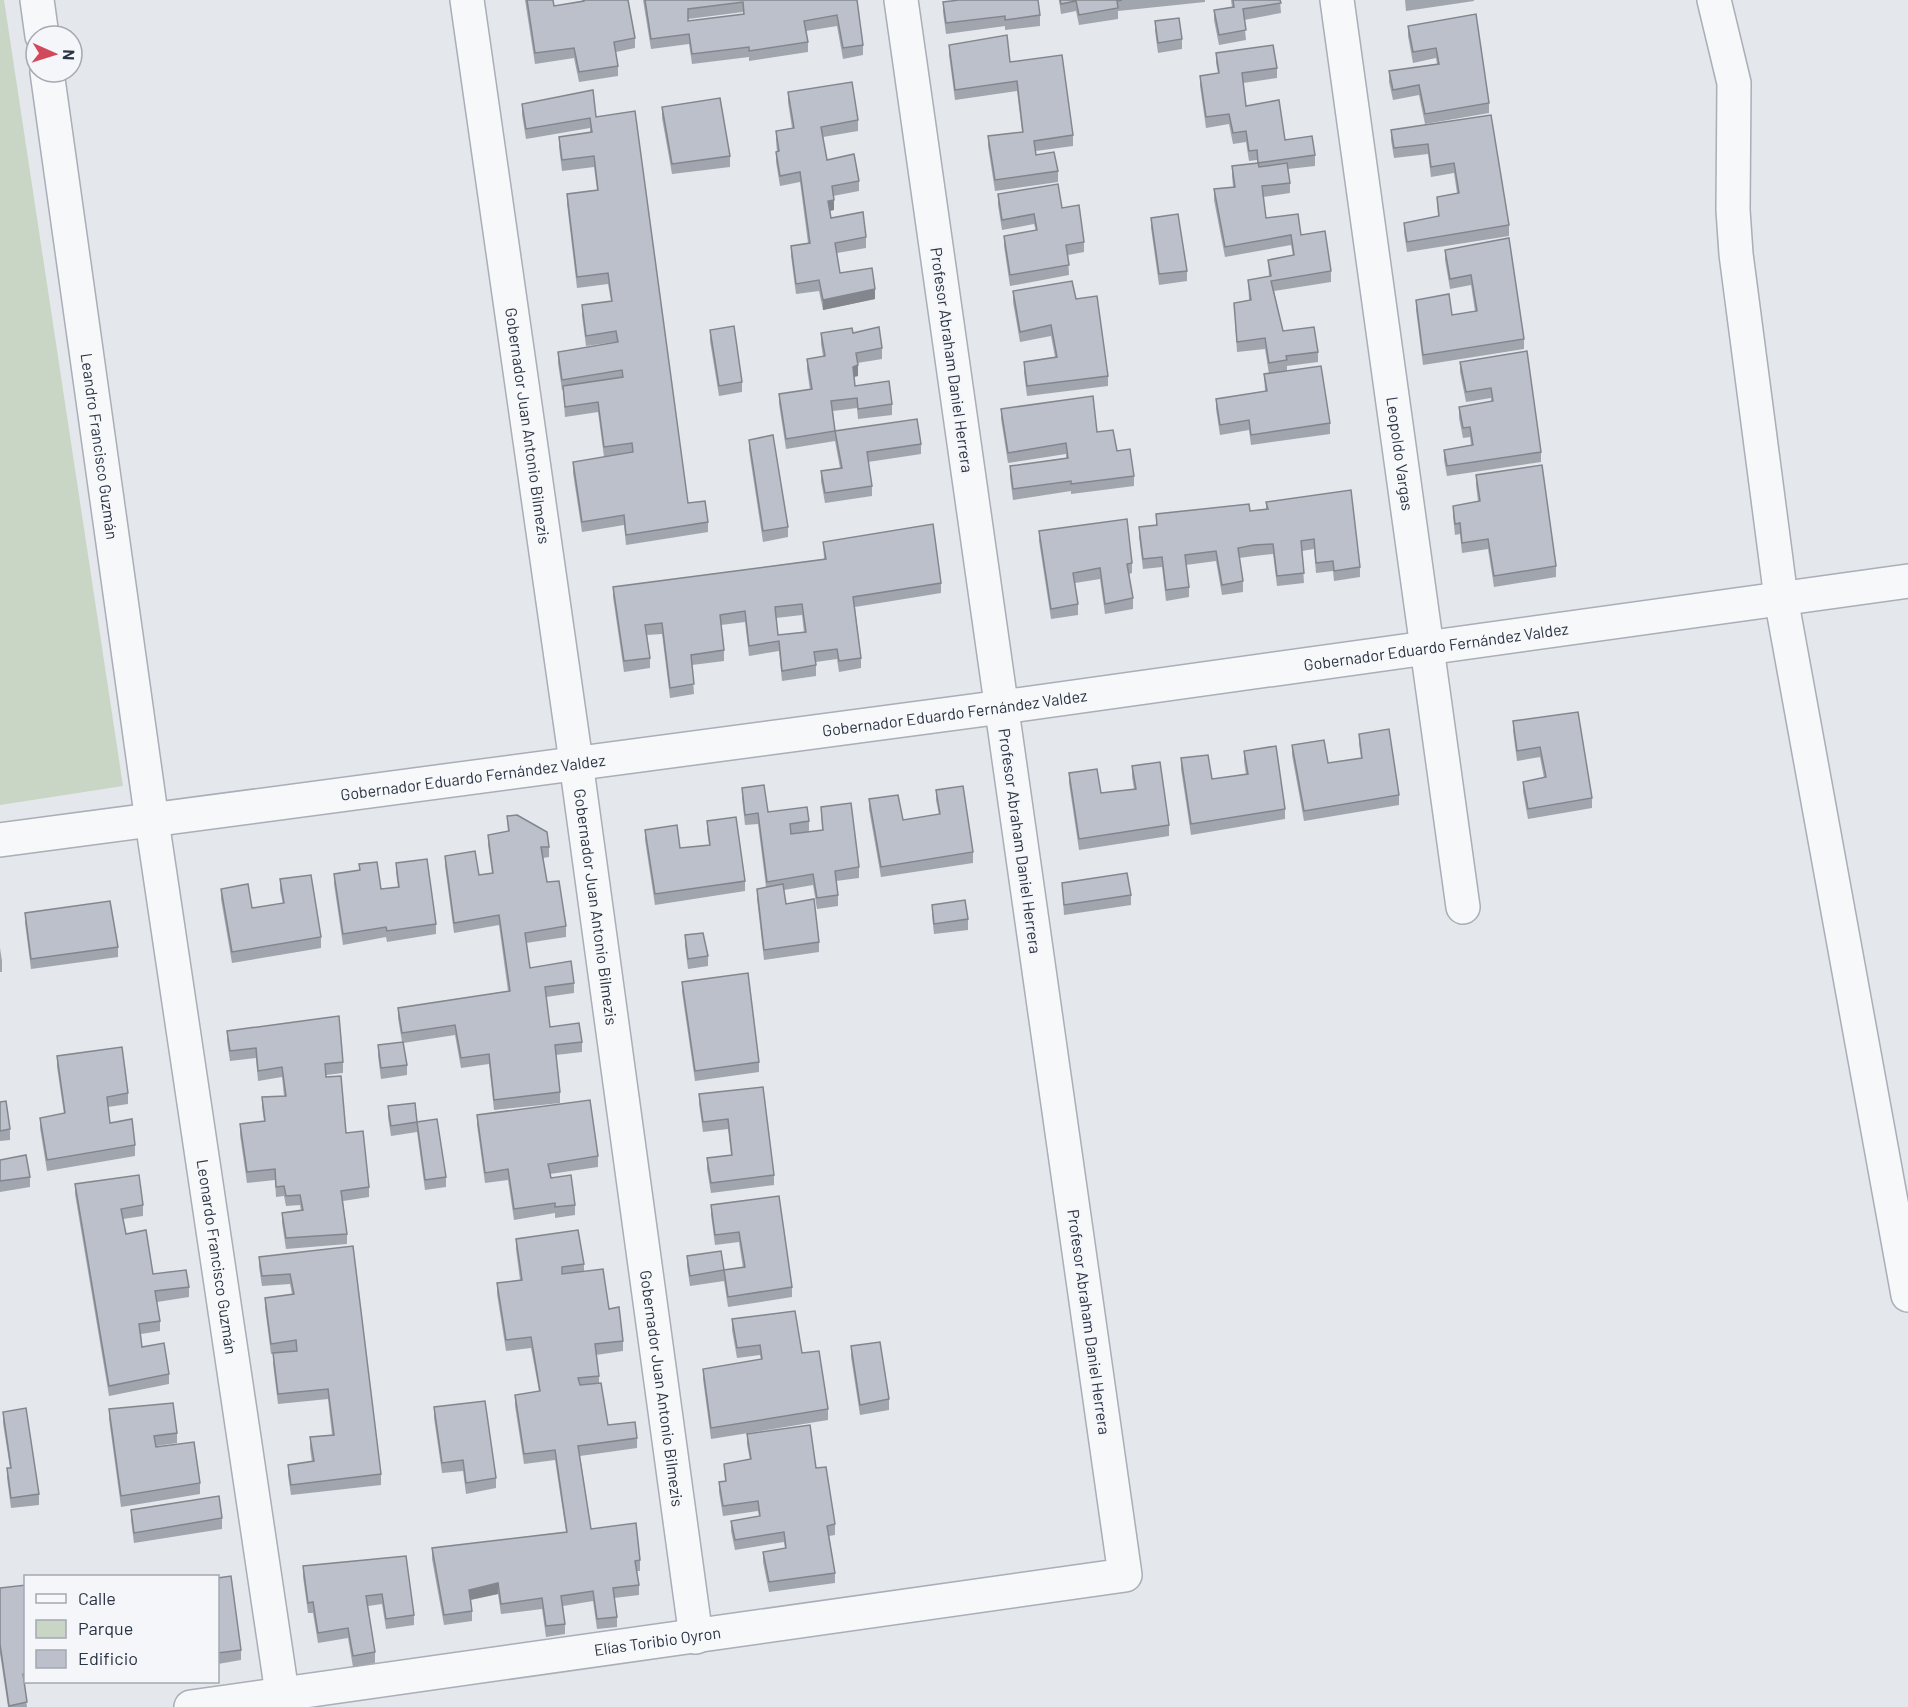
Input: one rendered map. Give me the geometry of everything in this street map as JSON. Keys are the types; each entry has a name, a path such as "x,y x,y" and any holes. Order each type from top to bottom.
{"street":[{"path":"37,0 40,24"},
{"name":"Gobernador Juan Antonio Bilmezis","path":"467,0 576,762 696,1637"},
{"name":"Profesor Abraham Daniel Herrera","path":"902,0 1125,1575"},
{"name":"Leopoldo Vargas","path":"1337,0 1464,907"},
{"path":"1714,0 1734,83 1736,254 1781,598 1908,1295"},
{"name":"Leandro Francisco Guzmán","path":"49,84 152,821"},
{"name":"Gobernador Eduardo Fernández Valdez","path":"0,840 1002,707 1908,580"},
{"name":"Leonardo Francisco Guzmán","path":"152,821 282,1693"},
{"name":"Elías Toribio Oyron","path":"191,1707 1125,1575"}],"green space":[{"path":"0,0 4,0 123,786 0,805"}],"building":[{"path":"527,0 553,0 554,6 584,0 628,0 635,38 614,42 618,66 579,72 574,48 535,53"},
{"path":"645,0 857,0 863,45 843,48 837,15 804,21 808,42 749,51 749,47 692,54 689,34 651,39","holes":["743,2 744,14 688,21 688,9"]},
{"path":"1038,0 1040,15 1005,20 1005,16 946,23 943,2"},
{"path":"1060,0 1122,0 1117,1 1118,8 1079,15 1076,1 1061,4"},
{"path":"1233,0 1280,0 1281,3 1243,9 1246,30 1219,35 1214,10 1234,7"},
{"path":"1476,14 1489,103 1425,114 1419,85 1393,90 1389,71 1439,64 1436,48 1413,52 1408,26"},
{"path":"1179,18 1182,39 1158,43 1155,21"},
{"path":"1007,35 1010,62 1062,55 1073,135 1034,141 1036,155 1054,152 1058,171 995,180 988,136 1023,132 1017,81 955,90 949,45"},
{"path":"1273,45 1277,68 1242,73 1246,106 1279,100 1285,140 1312,136 1315,155 1258,163 1257,150 1249,151 1246,131 1233,133 1229,114 1206,117 1200,76 1219,73 1216,53"},
{"path":"852,82 858,120 821,127 827,160 854,154 859,181 832,186 834,200 828,201 831,218 863,212 866,237 835,243 840,273 872,268 875,289 823,300 819,280 796,284 791,246 810,243 800,172 780,176 776,152 779,151 776,131 794,128 788,92"},
{"path":"593,90 596,117 635,111 688,503 705,501 708,522 626,535 624,515 582,522 573,462 633,452 632,443 604,447 598,402 565,407 563,386 623,377 622,370 562,380 558,352 618,342 616,331 586,336 582,305 612,301 608,273 577,277 567,194 598,190 594,156 562,160 559,137 592,132 590,118 526,129 522,104"},
{"path":"720,98 730,156 672,164 662,107"},
{"path":"1491,115 1509,225 1407,242 1404,223 1439,216 1437,197 1459,193 1454,163 1431,167 1428,144 1394,148 1391,130"},
{"path":"1258,163 1259,167 1287,163 1290,183 1262,186 1266,218 1298,214 1301,235 1325,231 1331,271 1271,281 1283,331 1314,327 1318,352 1286,356 1287,360 1269,363 1265,338 1237,342 1234,303 1251,300 1248,280 1271,276 1268,260 1294,255 1291,235 1225,247 1214,189 1235,187 1232,166"},
{"path":"1058,184 1062,208 1079,205 1084,242 1066,245 1069,265 1010,275 1004,236 1037,230 1034,214 1002,220 998,194"},
{"path":"1178,214 1187,271 1159,274 1151,218"},
{"path":"1509,238 1524,339 1423,355 1416,300 1449,294 1452,315 1477,311 1471,275 1450,279 1445,250"},
{"path":"1072,281 1076,299 1097,296 1108,376 1027,386 1024,362 1057,357 1051,325 1020,332 1013,291"},
{"path":"734,326 742,382 719,386 710,330"},
{"path":"879,327 882,348 856,353 858,365 853,367 855,386 889,381 892,404 858,409 857,398 831,401 835,431 786,439 779,394 812,389 807,359 825,356 821,333 852,328 853,333"},
{"path":"1527,351 1541,452 1447,466 1444,450 1473,445 1470,427 1463,428 1459,407 1493,401 1491,388 1466,392 1460,362"},
{"path":"1321,366 1330,423 1251,435 1249,420 1220,425 1216,399 1267,391 1264,374"},
{"path":"1093,396 1097,432 1113,430 1117,451 1130,449 1134,476 1013,489 1010,466 1068,458 1066,443 1008,453 1001,409"},
{"path":"917,419 921,444 867,452 872,486 825,493 821,471 842,468 835,431"},
{"path":"773,435 788,527 763,531 749,440"},
{"path":"1542,465 1556,566 1494,576 1488,539 1462,543 1460,523 1455,524 1453,506 1480,501 1476,475"},
{"path":"1351,490 1360,567 1334,571 1333,561 1316,563 1314,539 1301,541 1304,573 1277,576 1273,544 1254,545 1238,548 1243,581 1222,585 1216,551 1185,555 1189,587 1166,590 1162,557 1143,559 1139,527 1157,525 1156,514 1249,504 1250,511 1268,509 1266,502"},
{"path":"1127,519 1132,563 1127,564 1133,598 1105,604 1100,568 1073,573 1078,604 1051,609 1039,531"},
{"path":"933,524 941,583 853,597 861,658 839,661 837,649 814,652 816,665 782,671 779,641 749,646 745,611 720,615 724,650 691,655 694,684 670,688 662,623 645,625 650,658 624,661 613,587 826,559 823,542","holes":["802,604 806,632 778,635 775,607"]},
{"path":"1578,712 1592,798 1528,809 1523,782 1546,777 1540,747 1517,751 1513,721"},
{"path":"1389,729 1399,795 1304,811 1292,745 1324,740 1328,763 1362,758 1359,734"},
{"path":"1276,746 1285,809 1191,824 1181,758 1208,755 1212,779 1248,774 1244,751"},
{"path":"1160,762 1169,825 1079,839 1069,773 1097,769 1101,793 1136,789 1132,766"},
{"path":"764,785 768,812 807,807 809,821 790,824 791,834 823,830 821,807 851,803 859,867 835,871 838,895 817,898 813,874 767,882 758,813 745,815 742,788"},
{"path":"963,786 973,852 881,867 869,799 898,795 903,820 940,814 936,790"},
{"path":"517,815 547,832 549,847 541,847 547,882 559,881 566,926 525,933 530,968 571,961 574,983 545,987 550,1027 579,1023 582,1042 555,1045 560,1092 494,1100 489,1054 461,1058 455,1025 402,1033 398,1008 510,991 499,915 454,923 445,856 475,851 479,875 493,873 488,835 509,831 507,816"},
{"path":"736,817 745,881 655,894 645,830 677,825 680,848 710,845 707,821"},
{"path":"427,859 436,924 387,931 386,927 343,934 334,874 360,870 359,864 377,862 381,889 399,887 396,863"},
{"path":"1127,873 1131,895 1064,905 1062,883"},
{"path":"311,875 321,937 232,952 221,889 248,884 252,908 284,903 280,879"},
{"path":"783,884 786,904 814,899 819,942 764,950 757,889"},
{"path":"965,900 968,919 934,924 932,905"},
{"path":"110,901 118,947 31,959 25,913"},
{"path":"703,933 708,956 688,959 685,935"},
{"path":"748,973 759,1062 695,1071 682,982"},
{"path":"339,1016 343,1062 325,1064 326,1077 341,1076 346,1133 363,1131 369,1187 341,1191 347,1234 286,1238 282,1213 303,1210 300,1195 286,1196 284,1186 276,1187 275,1169 247,1172 240,1124 265,1121 262,1097 286,1096 282,1067 258,1071 256,1048 230,1051 227,1031"},
{"path":"403,1042 407,1065 381,1068 378,1045"},
{"path":"122,1047 128,1093 107,1097 110,1123 132,1119 135,1145 47,1160 40,1118 65,1113 57,1056"},
{"path":"763,1087 774,1175 711,1183 707,1158 732,1155 728,1119 703,1122 699,1094"},
{"path":"590,1100 598,1156 548,1164 551,1178 571,1175 575,1205 555,1207 555,1203 514,1209 508,1169 485,1173 477,1115"},
{"path":"6,1101 10,1129 0,1131 0,1102"},
{"path":"415,1103 417,1122 391,1126 388,1106"},
{"path":"437,1119 446,1177 425,1180 417,1122"},
{"path":"26,1155 30,1177 0,1181 0,1160"},
{"path":"139,1175 143,1205 121,1209 126,1234 146,1230 153,1274 186,1270 189,1287 155,1291 160,1321 139,1324 142,1347 164,1343 169,1374 109,1386 75,1184"},
{"path":"779,1196 792,1287 728,1297 724,1270 745,1267 739,1232 715,1235 711,1205"},
{"path":"578,1230 584,1264 562,1267 562,1274 603,1269 609,1309 619,1307 623,1341 595,1344 599,1376 578,1378 580,1385 601,1383 608,1425 635,1422 637,1438 578,1446 591,1529 636,1523 640,1560 635,1561 639,1585 613,1588 617,1617 597,1619 593,1591 561,1596 565,1624 546,1626 542,1598 501,1604 498,1583 469,1590 472,1611 444,1615 432,1548 567,1532 555,1450 524,1454 515,1395 540,1391 531,1337 506,1340 497,1283 522,1280 516,1239"},
{"path":"353,1246 381,1474 291,1485 288,1465 314,1461 310,1437 334,1435 328,1389 278,1394 273,1353 297,1351 296,1340 271,1344 265,1298 294,1294 290,1274 262,1276 259,1257"},
{"path":"721,1251 724,1270 690,1276 687,1256"},
{"path":"795,1311 802,1353 819,1351 828,1409 711,1428 703,1369 762,1359 760,1345 737,1348 732,1319"},
{"path":"880,1342 889,1399 860,1405 851,1346"},
{"path":"485,1401 496,1478 466,1483 463,1460 442,1463 434,1407"},
{"path":"173,1403 177,1433 154,1436 156,1447 194,1442 200,1483 121,1496 109,1409"},
{"path":"26,1408 39,1494 11,1498 7,1468 11,1468 3,1412"},
{"path":"810,1425 816,1468 826,1467 835,1524 827,1526 835,1573 769,1582 763,1552 786,1548 784,1532 735,1540 731,1521 760,1516 758,1501 723,1506 719,1482 726,1481 724,1464 751,1459 747,1434"},
{"path":"219,1496 222,1518 134,1533 131,1510"},
{"path":"406,1556 414,1615 386,1619 382,1594 366,1596 375,1652 353,1656 348,1628 318,1633 313,1602 308,1603 303,1566"},
{"path":"231,1576 241,1650 219,1653 219,1578"},
{"path":"24,1585 23,1674 27,1702 9,1706 0,1644 0,1588"}]}
